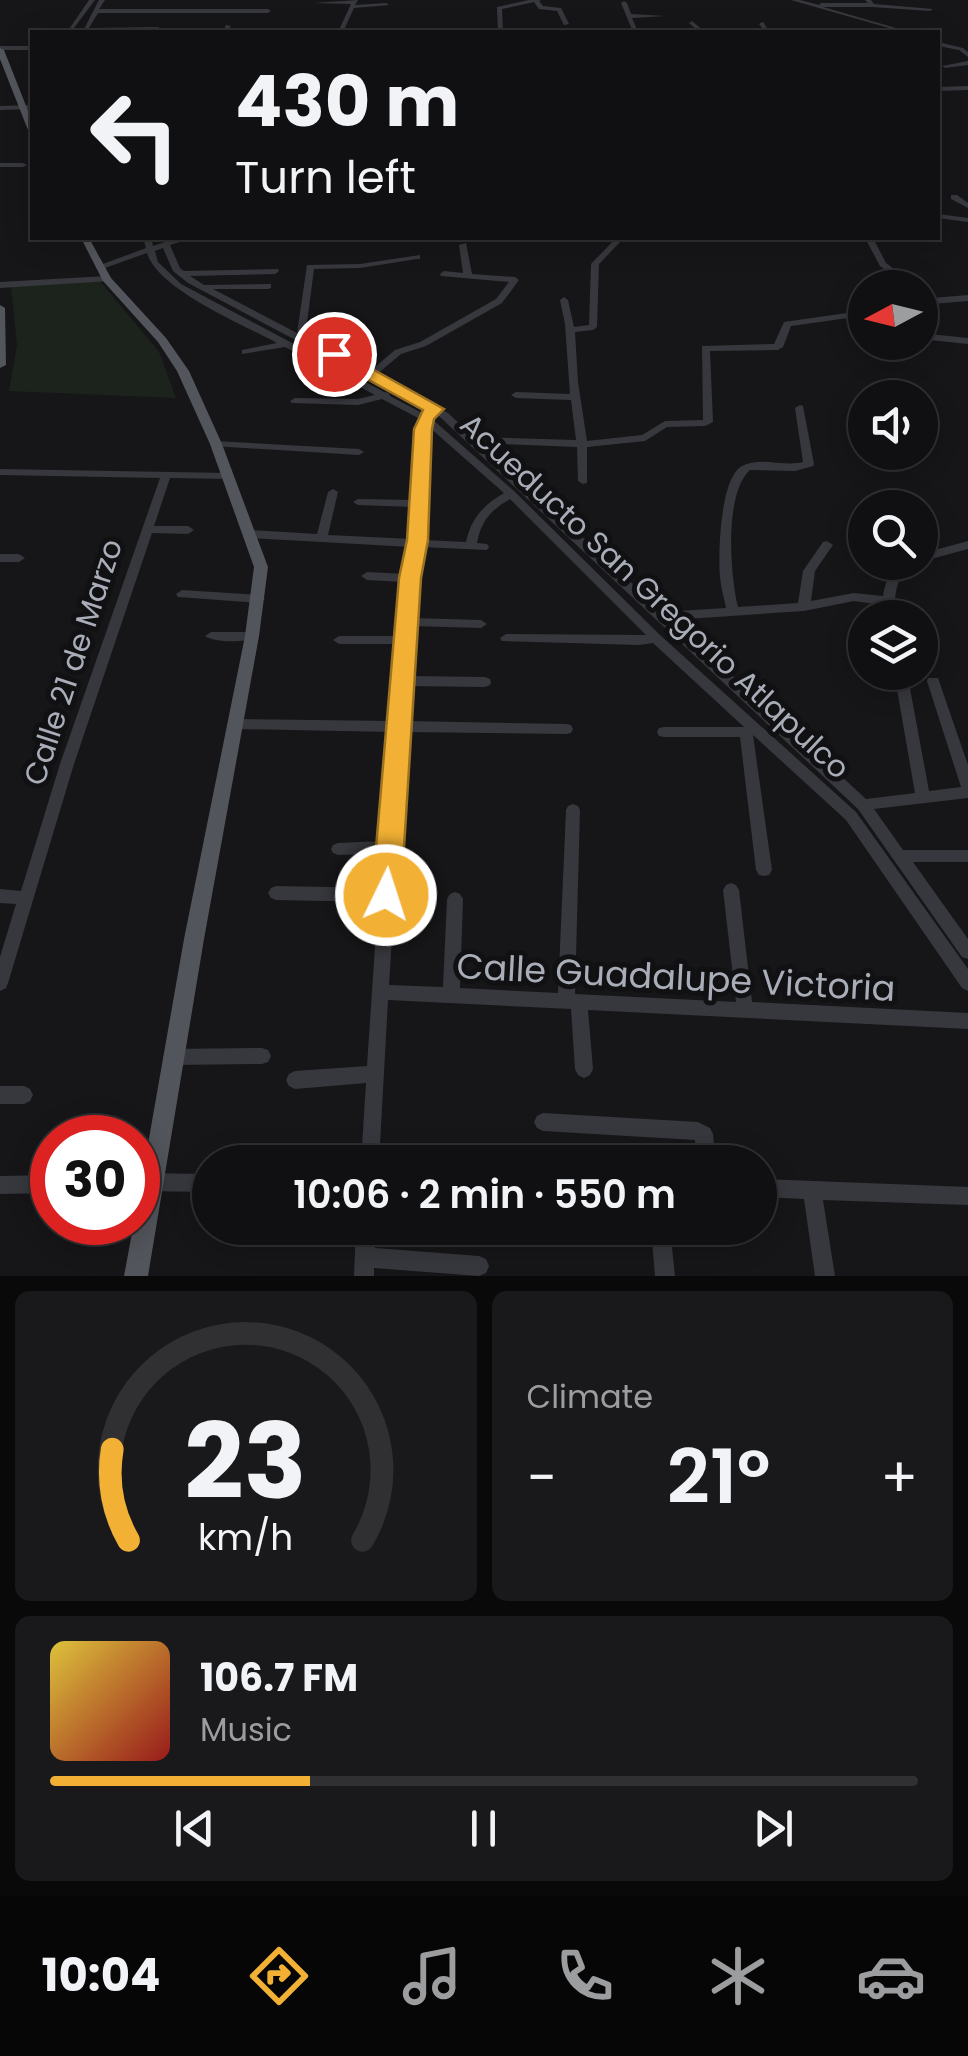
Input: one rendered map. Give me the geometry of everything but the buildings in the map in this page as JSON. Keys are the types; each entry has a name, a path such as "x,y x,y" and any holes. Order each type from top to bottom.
{"main road":[{"path":"0,49 30,126"},
{"path":"86,240 103,273 173,354 216,444 261,566 259,599 236,724 159,1115"},
{"path":"0,308 0,363"},
{"path":"136,1276 139,1245"}],"street":[{"path":"70,30 92,0"},
{"path":"102,0 85,30 158,29"},
{"path":"134,12 144,0"},
{"path":"794,0 900,30"},
{"path":"500,30 498,8 502,3 538,1 542,8 559,10 566,24"},
{"path":"809,4 868,1 930,10"},
{"path":"342,30 352,5"},
{"path":"315,7 386,5"},
{"path":"634,30 625,6 650,8"},
{"path":"895,7 911,18"},
{"path":"95,11 268,11"},
{"path":"187,26 199,13"},
{"path":"630,16 662,16"},
{"path":"692,23 700,30"},
{"path":"762,24 766,30"},
{"path":"940,46 968,55"},
{"path":"0,49 30,48"},
{"path":"945,66 968,63"},
{"path":"940,89 968,88"},
{"path":"0,108 30,108"},
{"path":"0,165 23,165"},
{"path":"954,197 968,206"},
{"path":"940,216 968,220"},
{"path":"147,240 150,251"},
{"path":"0,285 103,273 177,240"},
{"path":"573,330 593,327 595,264 616,240"},
{"path":"871,240 883,264 891,270"},
{"name":"Acueducto San Gregorio Atlapulco","path":"165,244 183,274 202,288 372,374 470,440 863,805 968,952"},
{"path":"463,245 468,276"},
{"name":"Acueducto San Gregorio Atlapulco","path":"150,251 154,263 178,286 285,344 430,413 750,730 866,834 968,983"},
{"path":"301,337 310,267 360,266 417,257"},
{"path":"183,274 275,271"},
{"path":"372,374 398,352 423,344 499,301 515,280 444,274"},
{"path":"202,288 268,286"},
{"path":"938,300 968,298"},
{"path":"564,300 573,330 575,397 584,444 583,481"},
{"path":"470,440 584,444 636,440 665,424 708,422 706,348 778,347 787,324 848,315"},
{"path":"938,338 968,341"},
{"path":"245,352 285,344"},
{"path":"295,401 358,402 386,394"},
{"path":"516,395 575,397"},
{"path":"733,611 726,579 730,502 736,475 742,468 754,466 798,468 809,464 800,408"},
{"path":"371,1145 410,578 430,413"},
{"path":"216,444 360,452"},
{"path":"0,472 228,476"},
{"name":"Calle 21 de Marzo","path":"0,983 166,475"},
{"path":"322,538 333,492"},
{"path":"250,534 476,547 479,518 490,505 512,494"},
{"path":"358,502 418,504"},
{"path":"147,528 188,530"},
{"path":"804,607 809,571 827,545"},
{"path":"938,553 968,545"},
{"path":"0,558 20,558"},
{"path":"367,576 410,578"},
{"path":"182,594 259,599"},
{"path":"662,616 804,607 854,596 880,600"},
{"path":"407,622 480,624"},
{"path":"211,636 252,636"},
{"path":"506,638 656,638"},
{"path":"340,640 405,640"},
{"path":"402,681 486,682"},
{"path":"903,690 923,796"},
{"path":"863,805 968,789 936,690"},
{"path":"236,724 566,728"},
{"path":"664,732 750,730 764,870"},
{"path":"572,810 573,1001 584,1069"},
{"path":"338,850 390,847"},
{"path":"900,856 968,856"},
{"path":"731,890 744,1010"},
{"path":"276,893 386,895"},
{"path":"0,896 26,898"},
{"path":"451,996 455,899"},
{"name":"Calle Guadalupe Victoria","path":"380,992 968,1022"},
{"path":"172,1057 262,1056"},
{"path":"294,1080 375,1074"},
{"path":"0,1095 24,1096"},
{"path":"544,1122 698,1131 704,1134 705,1145"},
{"path":"160,1182 192,1183"},
{"path":"0,1185 30,1184"},
{"path":"777,1188 968,1196"},
{"path":"812,1189 825,1276"},
{"path":"662,1245 664,1276"},
{"path":"364,1267 479,1266"}],"shaded area":[{"path":"100,281 159,352 176,398 9,391 17,345 11,287"}],"route":[{"path":"334,354 435,409 425,418 423,429 418,540 410,578 386,895"}]}
